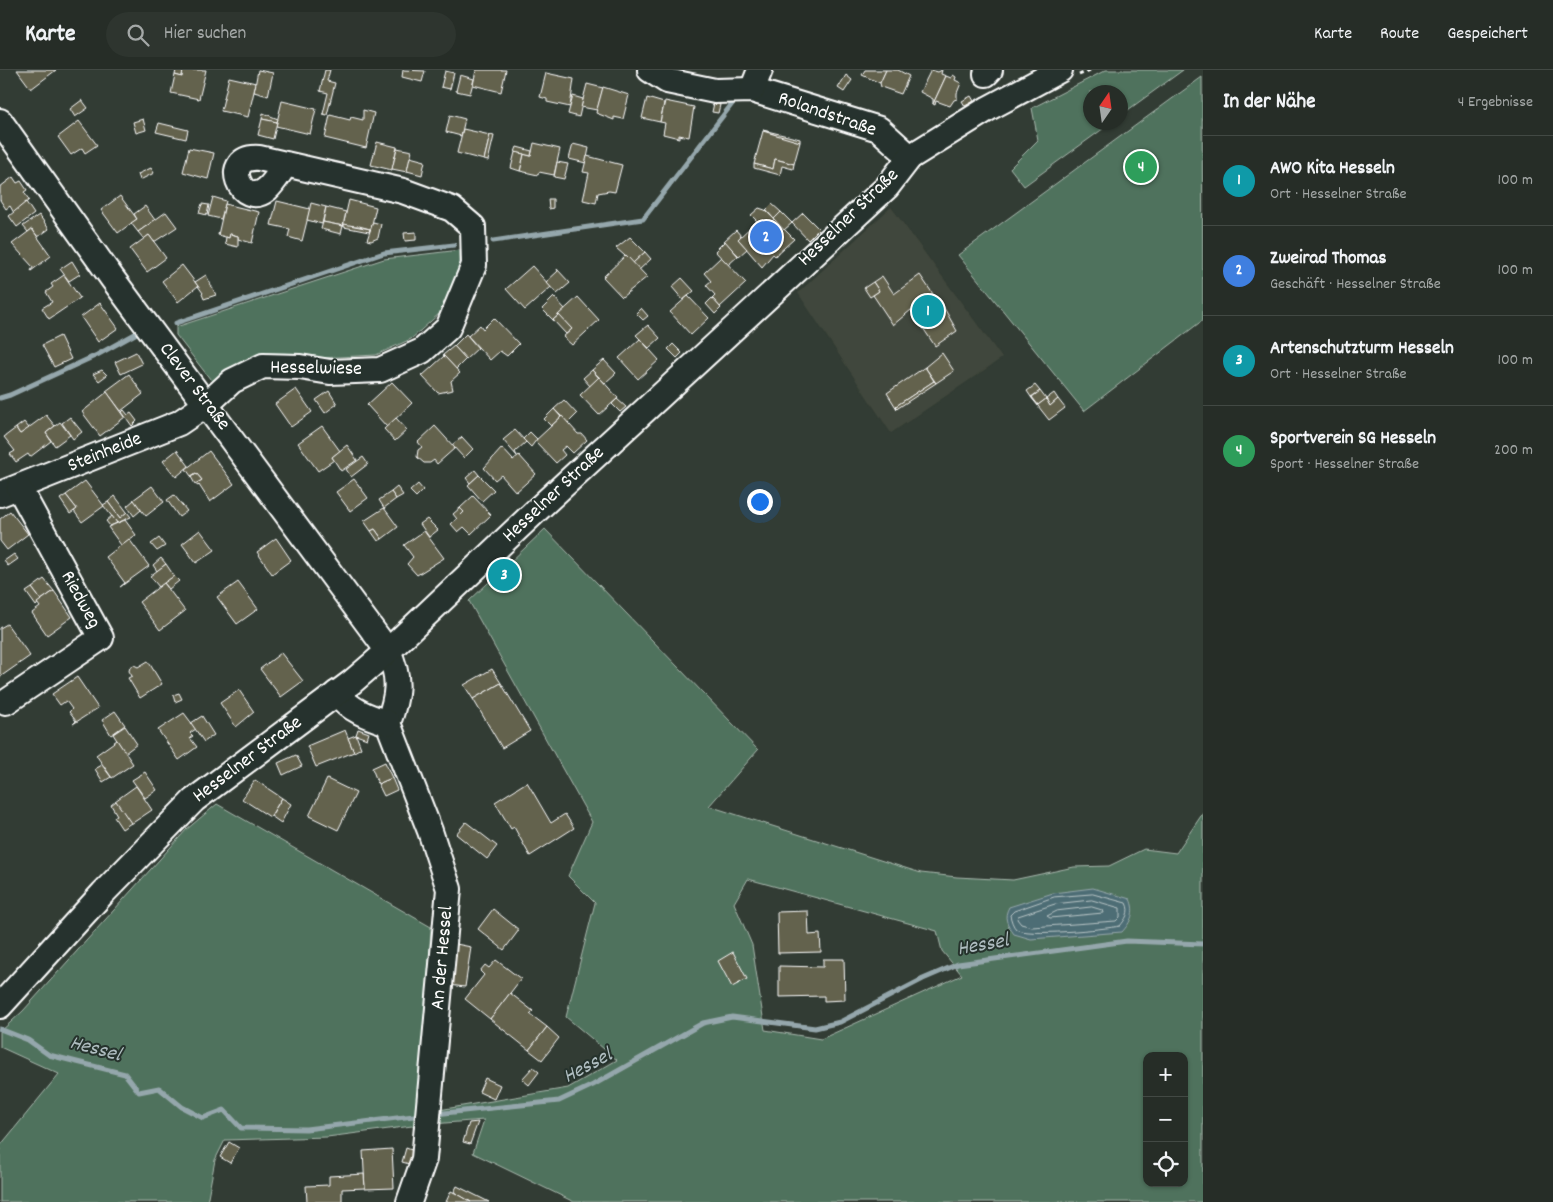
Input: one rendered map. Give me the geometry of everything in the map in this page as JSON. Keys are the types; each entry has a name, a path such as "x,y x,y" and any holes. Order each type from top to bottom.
{"street":[{"name":"Rolandstraße","path":"650,70 667,81 715,91 756,80 879,129 910,157"},
{"name":"Hesselner Straße","path":"0,1006 135,859 194,800 337,693 388,652 553,496 887,187 910,157 1046,73"},
{"name":"Clever Straße","path":"0,121 112,278 207,404 388,652"},
{"name":"Hesselwiese","path":"207,404 232,381 263,366 300,366 330,372 380,370 422,351 448,328 476,262 472,227 452,209 403,191 286,164"},
{"name":"Steinheide","path":"9,491 179,423 207,404"},
{"name":"Riedweg","path":"6,702 101,638 9,491"},
{"path":"337,693 342,700 367,717 388,723 397,698 396,671 388,652"},
{"name":"An der Hessel","path":"388,723 433,839 449,889 424,1160 410,1202"}],"shaded area":[{"path":"891,207 1002,358 891,433 798,293"}],"green space":[{"path":"1106,70 1183,70 1128,110 1128,85 1083,85 1083,130 1101,130 1024,186 1010,168 1038,140 1032,108"},
{"path":"1202,77 1203,320 1084,411 958,255"},
{"path":"460,250 460,266 440,313 411,339 376,355 302,359 214,384 176,335 176,327 384,259"},
{"path":"545,529 758,750 709,806 921,873 1013,880 1074,867 1109,866 1144,849 1176,853 1203,813 1203,1202 574,1202 473,1153 484,1120 432,1124 433,1111 568,1088 617,1060 566,1017 595,903 568,876 592,822 469,601","holes":["748,879 937,931 942,951 962,975 821,1039 765,1030 752,945 734,903"]},
{"path":"217,804 431,927 420,1125 327,1137 225,1140 215,1160 207,1202 0,1202 0,1146 59,1074 0,1047 0,1032 23,1011 187,829"}],"water":[{"path":"1093,888 1130,899 1133,908 1132,917 1122,932 1031,939 1014,934 1008,924 1006,914 1009,907 1053,893"}],"building":[{"path":"17,70 56,70 31,89"},
{"path":"176,70 183,70 182,77 175,75"},
{"path":"183,70 206,70 199,99 171,93 175,75 182,77"},
{"path":"258,70 273,73 268,96 254,92"},
{"path":"325,70 330,70 327,81 335,83 327,115 323,114 328,93 320,91"},
{"path":"403,70 425,71 422,82 402,77"},
{"path":"476,70 506,70 501,92 473,85"},
{"path":"865,70 886,70 880,83 862,75"},
{"path":"886,70 898,70 909,76 901,94 881,87 880,83"},
{"path":"931,70 938,72 942,70 941,74 946,76 933,104 933,99 920,92"},
{"path":"445,71 454,73 450,89 441,87"},
{"path":"546,73 574,79 570,107 547,102 547,99 540,97"},
{"path":"460,75 474,79 470,94 456,91"},
{"path":"846,75 852,80 844,92 838,88"},
{"path":"953,75 956,77 955,80 961,83 957,99 950,106 936,101 935,105 933,104 946,76 951,78"},
{"path":"229,77 256,83 248,117 221,111"},
{"path":"587,84 603,88 597,110 581,107"},
{"path":"603,87 629,95 623,119 614,117 614,120 596,113"},
{"path":"573,96 583,99 579,117 568,114"},
{"path":"971,96 974,101 965,106 962,101"},
{"path":"647,98 664,103 660,122 642,118"},
{"path":"82,100 88,108 75,117 70,109"},
{"path":"282,101 316,109 310,134 276,126"},
{"path":"665,101 694,107 689,137 679,135 679,138 663,134 665,123 660,122"},
{"path":"714,103 720,105 718,113 712,112"},
{"path":"363,110 374,113 366,148 325,138 330,115 350,120 351,117 363,120"},
{"path":"263,113 278,119 277,122 262,119"},
{"path":"450,115 465,119 461,136 446,132"},
{"path":"143,119 146,130 136,133 133,122"},
{"path":"262,119 277,122 273,139 258,135"},
{"path":"79,121 97,145 85,153 82,148 71,155 58,137"},
{"path":"159,123 188,130 186,139 156,132"},
{"path":"463,129 490,135 484,160 457,153"},
{"path":"763,130 800,139 800,142 783,138"},
{"path":"763,131 800,142 794,164 775,159 773,169 754,164"},
{"path":"490,135 494,136 488,161 484,160"},
{"path":"377,142 397,147 392,170 371,165"},
{"path":"534,143 560,149 554,175 539,172 538,175 520,171 524,154 531,156"},
{"path":"573,144 589,148 586,163 569,159"},
{"path":"517,147 532,151 531,156 515,152"},
{"path":"189,148 214,153 208,179 183,172"},
{"path":"397,148 412,151 407,172 392,169"},
{"path":"515,152 524,154 520,171 511,168"},
{"path":"587,156 622,165 615,192 598,193 596,203 583,200 589,173 583,172"},
{"path":"410,157 425,161 422,175 407,171"},
{"path":"775,159 794,164 793,169 782,166 780,175 754,168 754,164 773,169"},
{"path":"557,162 568,164 564,179 554,177"},
{"path":"151,168 154,173 140,180 138,174"},
{"path":"13,177 17,183 21,181 27,190 24,192 29,200 14,213 10,206 6,209 0,200 0,187"},
{"path":"120,196 137,219 118,233 101,210"},
{"path":"213,197 226,201 221,219 208,216"},
{"path":"548,199 553,199 553,208 549,209"},
{"path":"349,200 376,207 370,233 370,229 359,226 343,226"},
{"path":"277,201 310,209 302,241 288,237 290,229 271,225"},
{"path":"26,202 34,214 17,227 9,216"},
{"path":"311,203 326,207 322,224 307,220"},
{"path":"202,204 209,205 207,215 199,213"},
{"path":"225,204 259,212 252,243 238,239 238,236 230,234 229,238 218,235"},
{"path":"772,204 781,212 774,219 766,210"},
{"path":"145,206 155,220 138,232 131,223 137,219 134,214"},
{"path":"326,207 346,212 343,226 323,222"},
{"path":"759,208 765,210 794,239 775,256 773,254 762,267 738,239 757,221 751,215"},
{"path":"166,212 177,227 154,242 149,235 144,239 138,232"},
{"path":"781,212 792,223 784,230 774,219"},
{"path":"803,213 819,229 808,240 792,223"},
{"path":"39,215 49,229 38,237 32,229 28,232 23,226"},
{"path":"323,222 343,226 341,234 321,229"},
{"path":"373,222 381,224 378,238 371,241 367,240"},
{"path":"344,224 370,229 369,232 344,227"},
{"path":"32,229 51,256 31,271 33,267 12,244"},
{"path":"736,230 741,236 738,239 747,249 739,256 724,241"},
{"path":"416,232 416,240 405,241 404,233"},
{"path":"230,234 238,236 238,247 225,244 226,237 229,238"},
{"path":"149,235 166,258 147,272 130,249"},
{"path":"630,237 645,252 633,263 616,248"},
{"path":"725,241 738,256 728,265 715,251"},
{"path":"645,252 651,259 639,270 633,263"},
{"path":"626,255 647,277 622,297 603,277"},
{"path":"721,257 746,283 720,307 712,298 715,295 706,285 711,281 704,273"},
{"path":"72,261 80,274 69,281 60,269"},
{"path":"182,265 198,286 178,302 162,281"},
{"path":"532,266 551,287 525,310 506,289"},
{"path":"557,269 570,283 557,294 546,282 558,271"},
{"path":"64,275 80,298 49,319 42,308 52,302 46,292 53,287 51,284"},
{"path":"206,275 216,295 204,299 203,293 195,282"},
{"path":"920,275 937,300 939,299 957,331 935,346 911,310 893,325 873,295 879,291 873,282 882,276 894,294"},
{"path":"682,278 694,291 683,300 672,287"},
{"path":"873,282 879,291 870,297 864,288"},
{"path":"688,296 709,318 691,335 670,312"},
{"path":"554,297 565,309 553,320 542,309"},
{"path":"578,297 599,320 572,345 563,337 572,329 558,315"},
{"path":"712,298 721,308 715,314 706,304"},
{"path":"100,303 118,328 98,342 81,317"},
{"path":"641,308 648,316 643,320 636,313"},
{"path":"559,315 572,329 566,334 553,320"},
{"path":"494,318 519,344 507,356 500,351 490,360 468,336 480,325 483,329"},
{"path":"648,325 660,338 649,348 636,335"},
{"path":"466,334 478,348 466,359 454,346"},
{"path":"60,336 71,359 54,367 42,345"},
{"path":"640,339 659,360 638,379 619,358"},
{"path":"673,344 682,353 677,358 668,349"},
{"path":"454,346 466,359 456,369 443,355"},
{"path":"136,352 142,364 121,374 115,362"},
{"path":"942,353 954,371 936,383 925,367"},
{"path":"444,356 460,373 451,381 453,390 438,393 422,376"},
{"path":"604,360 616,373 605,383 592,370"},
{"path":"925,367 934,381 896,406 897,409 887,393"},
{"path":"102,370 107,375 99,381 93,374"},
{"path":"592,370 599,378 590,386 583,378"},
{"path":"129,374 143,394 121,411 106,391"},
{"path":"599,377 618,398 599,415 580,395"},
{"path":"934,381 936,383 898,408 896,406"},
{"path":"392,382 412,403 387,427 367,405"},
{"path":"1035,385 1040,391 1031,397 1027,391"},
{"path":"296,389 312,412 291,427 275,404"},
{"path":"329,391 337,404 325,413 316,400"},
{"path":"1040,391 1046,399 1038,405 1032,397"},
{"path":"107,392 125,417 100,436 82,412"},
{"path":"1054,393 1058,399 1050,406 1046,399"},
{"path":"1031,397 1038,405 1046,399 1050,406 1058,399 1065,408 1049,420"},
{"path":"617,399 626,407 620,412 612,404"},
{"path":"564,400 577,414 568,423 554,409"},
{"path":"554,409 561,417 551,426 544,419"},
{"path":"124,410 128,415 131,413 137,421 132,426 122,412"},
{"path":"46,415 55,426 46,433 51,441 30,457 28,454 16,462 10,454 15,451 4,437 16,428 20,434"},
{"path":"562,416 578,434 582,434 587,440 573,453 566,446 561,450 565,455 556,463 535,441"},
{"path":"70,417 82,432 73,439 62,423"},
{"path":"396,418 407,430 395,441 384,429"},
{"path":"24,422 29,428 20,434 16,428"},
{"path":"60,422 70,435 55,446 46,433"},
{"path":"322,426 340,451 332,457 334,460 318,471 298,443"},
{"path":"435,426 455,448 437,464 434,460 430,463 424,463 417,457 418,450 422,447 418,442"},
{"path":"515,430 526,442 515,452 517,456 503,440"},
{"path":"530,432 537,439 531,447 523,439"},
{"path":"462,437 473,449 464,458 452,445"},
{"path":"347,445 357,460 341,471 332,457"},
{"path":"502,448 513,460 519,455 536,474 516,492 501,475 495,480 484,468"},
{"path":"177,450 189,466 176,477 163,461"},
{"path":"209,451 234,484 210,502 199,485 195,484 202,480 196,473 191,476 186,469"},
{"path":"363,457 368,464 351,477 346,469"},
{"path":"475,470 479,475 470,483 466,478"},
{"path":"196,473 202,480 195,484 191,477"},
{"path":"479,475 494,490 482,501 468,485"},
{"path":"354,479 368,498 350,511 336,492"},
{"path":"85,481 104,506 82,522 74,511 77,509 66,495"},
{"path":"418,484 423,490 416,497 410,491"},
{"path":"152,486 164,502 146,516 133,500"},
{"path":"397,487 403,495 396,499 391,492"},
{"path":"391,492 396,499 384,508 379,500"},
{"path":"66,495 77,509 70,514 60,499"},
{"path":"174,495 187,511 179,517 167,500"},
{"path":"115,496 127,512 120,518 108,502"},
{"path":"473,496 491,515 471,534 464,527 458,532 451,524 464,512 460,508"},
{"path":"134,500 141,510 134,516 127,506"},
{"path":"108,502 120,518 127,512 131,517 117,523 103,505"},
{"path":"384,508 398,527 382,539 375,529 371,531 364,521"},
{"path":"460,508 464,512 457,519 453,514"},
{"path":"10,511 28,534 7,550 0,541 0,519"},
{"path":"112,516 117,523 110,526 106,521"},
{"path":"427,519 438,530 429,537 420,524"},
{"path":"125,520 136,535 121,545 108,527"},
{"path":"375,529 382,539 378,541 371,531"},
{"path":"200,530 215,550 196,563 182,544"},
{"path":"424,531 444,558 417,575 407,564 413,557 404,545"},
{"path":"159,538 165,546 157,551 151,544"},
{"path":"276,538 291,560 272,574 257,552"},
{"path":"129,539 149,566 120,587 125,583 106,557"},
{"path":"14,554 18,559 8,566 4,561"},
{"path":"161,558 166,564 157,571 153,565"},
{"path":"166,564 174,576 159,587 150,576"},
{"path":"506,569 511,574 503,581 498,576"},
{"path":"174,576 179,581 169,589 164,583"},
{"path":"44,579 54,591 41,600 32,588"},
{"path":"238,582 258,609 237,624 217,597"},
{"path":"164,583 185,611 160,630 139,602"},
{"path":"32,588 41,600 36,606 26,592"},
{"path":"54,591 72,617 47,635 32,613 40,607 37,603"},
{"path":"7,624 30,656 0,677 0,628"},
{"path":"281,653 303,681 281,697 260,669"},
{"path":"148,661 162,684 140,698 128,678 132,676 129,671 130,667 134,665 138,667"},
{"path":"492,669 501,683 473,699 464,685"},
{"path":"77,677 98,708 73,724 76,721 69,712 72,709 66,701 60,705 52,694"},
{"path":"501,683 530,731 502,748 473,699"},
{"path":"239,690 254,712 236,727 220,703"},
{"path":"179,693 182,699 175,702 173,695"},
{"path":"115,711 125,725 111,735 102,720"},
{"path":"184,713 196,729 190,733 193,736 190,738 197,747 179,760 158,730"},
{"path":"202,716 214,735 204,742 191,723"},
{"path":"125,726 137,744 125,753 113,734"},
{"path":"358,729 369,733 367,739 356,735"},
{"path":"345,730 354,752 316,767 307,746"},
{"path":"356,735 361,748 354,752 348,738"},
{"path":"117,740 133,764 112,778 96,755"},
{"path":"296,755 302,766 283,775 278,763"},
{"path":"385,762 392,778 378,784 372,768"},
{"path":"102,765 111,777 103,782 95,769"},
{"path":"145,772 157,790 145,798 132,780"},
{"path":"392,778 397,790 384,796 378,784"},
{"path":"327,779 356,793 338,830 309,816"},
{"path":"255,780 282,798 270,817 242,799"},
{"path":"527,782 551,823 565,814 574,828 530,856 514,827 511,829 495,802"},
{"path":"136,786 152,810 131,824 115,801"},
{"path":"282,798 291,804 281,823 271,816"},
{"path":"116,801 131,823 122,829 114,817 117,815 111,805"},
{"path":"466,822 497,846 487,859 456,834"},
{"path":"493,909 519,930 504,950 478,929"},
{"path":"808,911 809,935 820,934 821,952 778,953 777,912"},
{"path":"456,944 471,947 465,987 449,985"},
{"path":"733,952 747,979 732,987 718,961"},
{"path":"823,959 844,959 845,1000 824,1001 824,996 779,997 779,966 823,967"},
{"path":"496,960 521,979 490,1019 465,999 484,975 480,971 485,965 489,968"},
{"path":"510,993 533,1011 530,1014 547,1027 529,1050 490,1019"},
{"path":"547,1027 559,1038 542,1060 529,1050"},
{"path":"533,1067 539,1072 529,1085 522,1079"},
{"path":"485,1078 500,1085 494,1099 479,1092"},
{"path":"478,1122 470,1144 463,1142 469,1123"},
{"path":"229,1142 239,1148 230,1163 220,1157"},
{"path":"406,1148 417,1152 413,1165 402,1162"},
{"path":"392,1149 394,1188 365,1189 363,1151"},
{"path":"364,1174 365,1188 342,1189 342,1202 307,1202 306,1186 329,1185 329,1176"},
{"path":"457,1186 489,1202 471,1202 454,1192"},
{"path":"451,1191 461,1196 471,1202 446,1202"}],"waterway":[{"path":"493,241 643,219 732,104"},
{"path":"176,323 384,253 454,245"},
{"path":"0,398 97,355 135,334"},
{"name":"Hessel","path":"435,1114 559,1101 593,1085 703,1023 732,1017 815,1028 840,1022 923,979 958,964 1127,941 1203,944"},
{"name":"Hessel","path":"0,1029 28,1040 49,1055 125,1074 139,1092 159,1088 182,1107 203,1118 224,1110 241,1128 306,1129 422,1115"}],"place":[{"name":"Sportverein SG Hesseln","path":"1141,167"},
{"name":"Zweirad Thomas","path":"766,237"},
{"name":"AWO Kita Hesseln","path":"928,311"},
{"name":"Artenschutzturm Hesseln","path":"504,575"}]}
